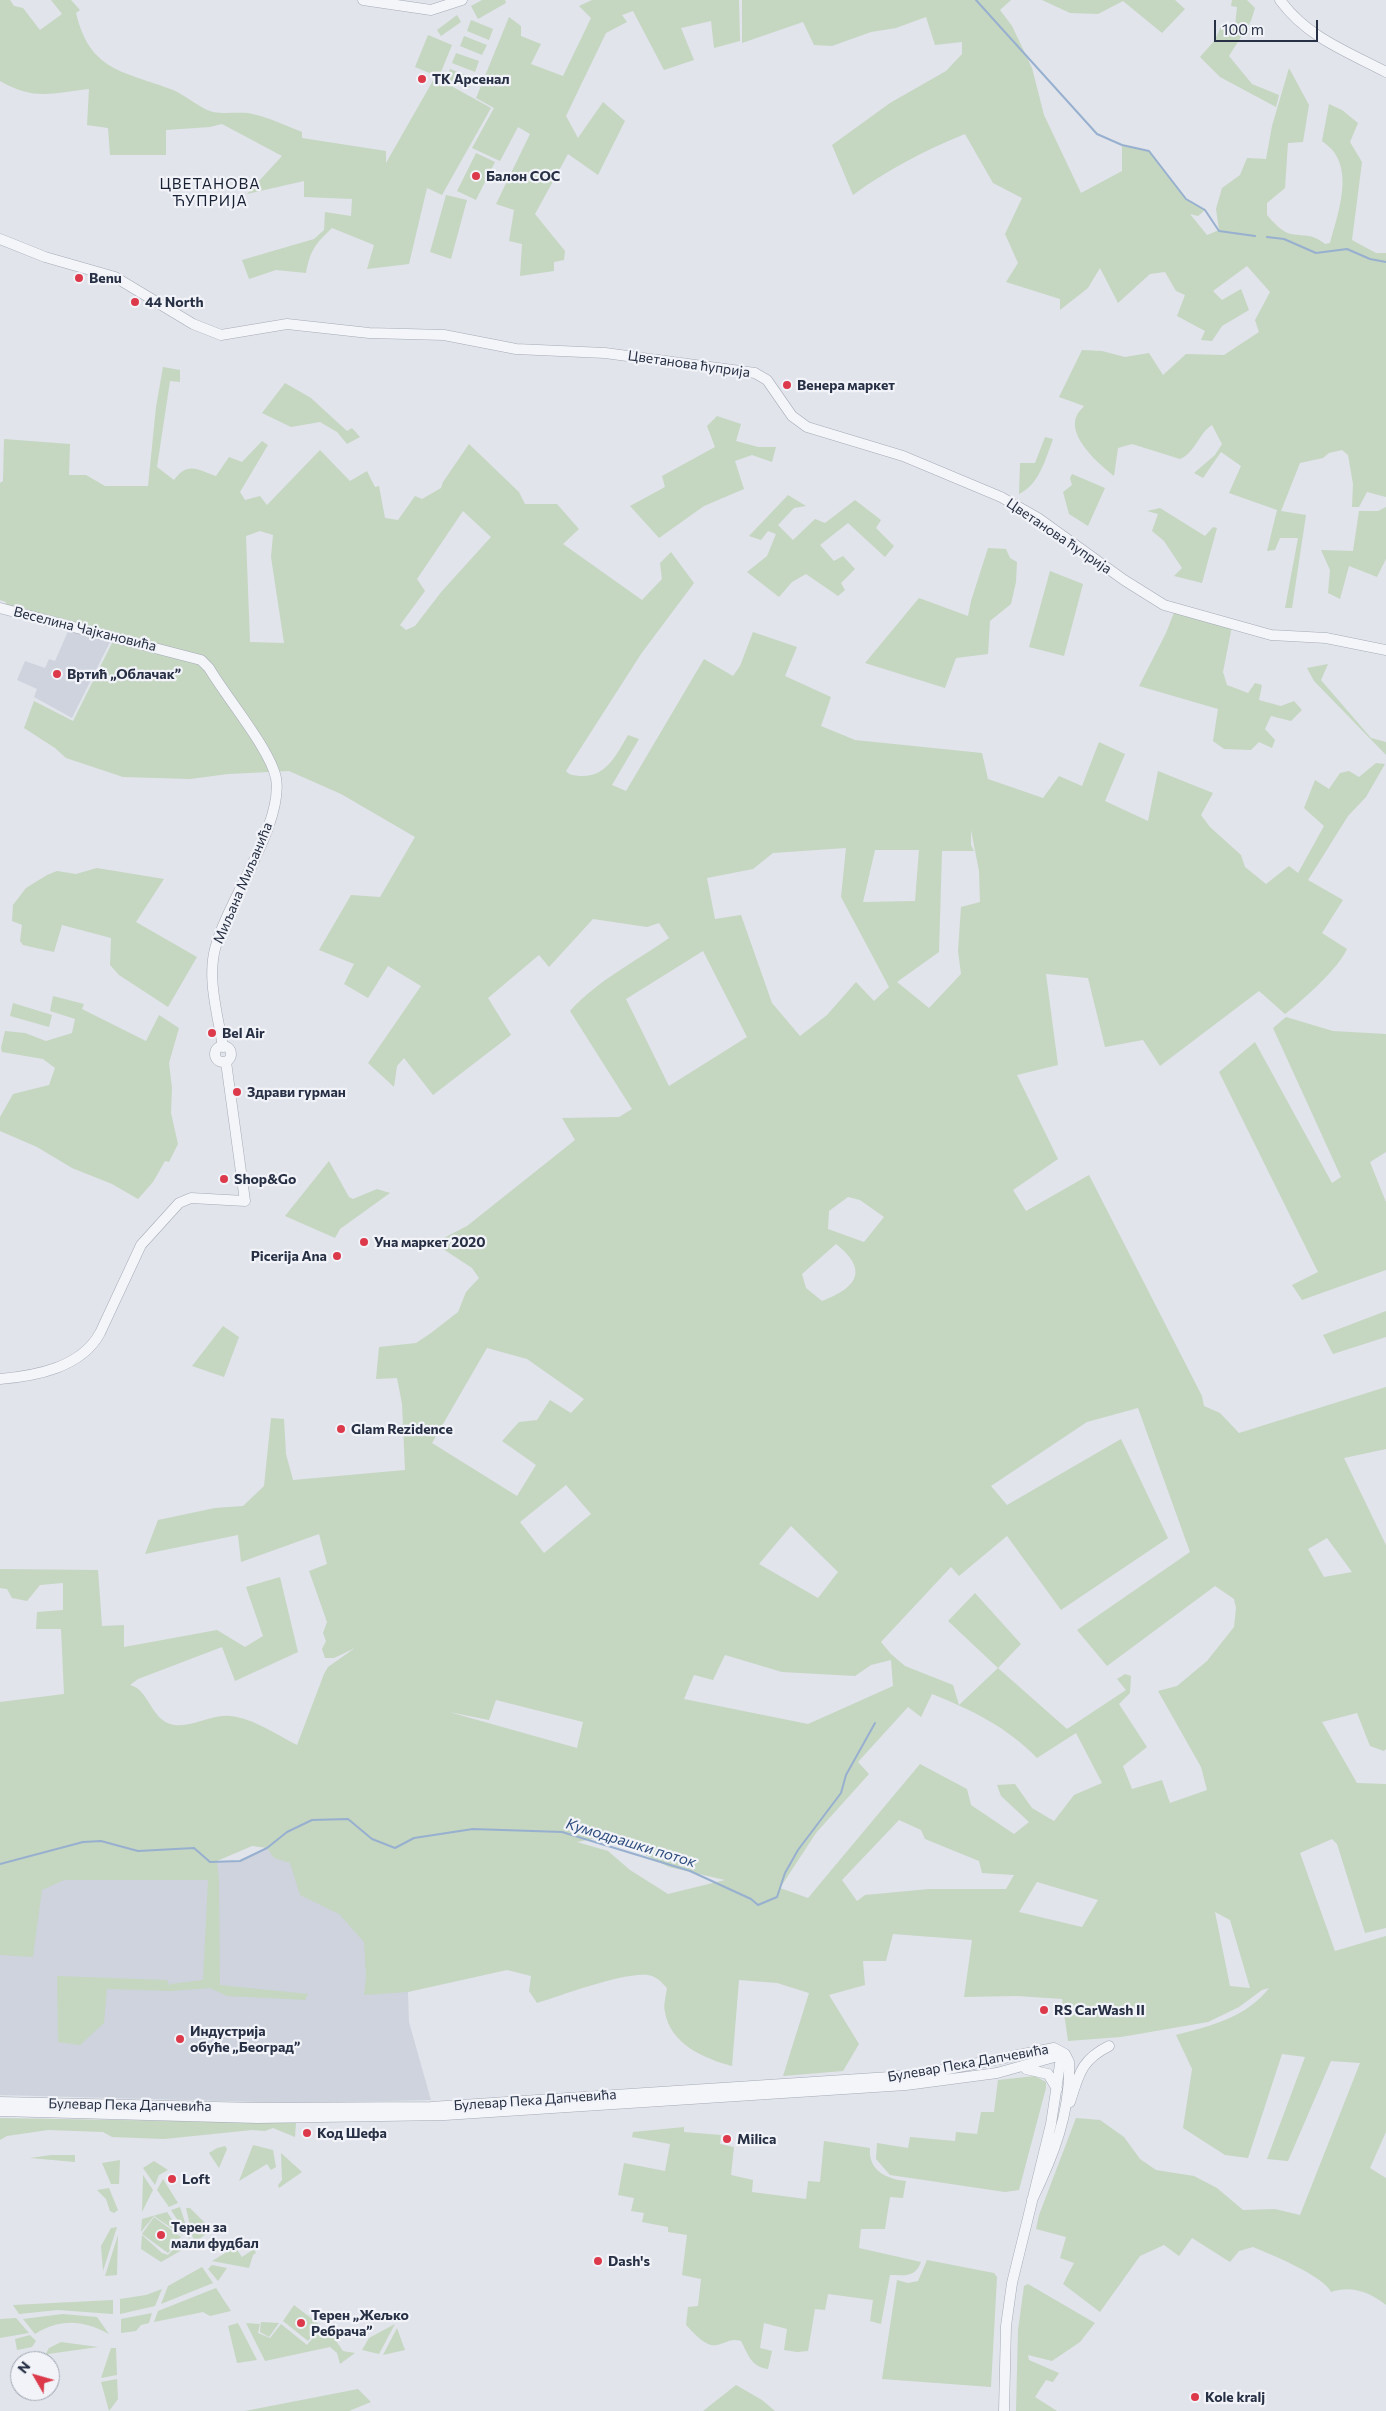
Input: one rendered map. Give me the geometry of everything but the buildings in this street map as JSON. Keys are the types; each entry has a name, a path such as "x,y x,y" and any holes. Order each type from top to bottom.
{"street":[{"path":"363,0 431,10 462,0"},
{"path":"1280,0 1291,16 1308,31 1386,72"},
{"name":"Цветанова ћуприја","path":"0,239 36,254 115,277 192,324 214,334 239,334 290,324 369,333 444,335 516,349 605,353 755,373 767,380 792,416 807,427 903,456 1001,497 1038,518 1119,577 1164,605 1271,636 1326,638 1386,650"},
{"name":"Веселина Чајкановића","path":"0,608 170,650 198,659 209,668 264,752 276,778"},
{"name":"Миљана Миљанића","path":"0,1379 42,1374 92,1346 100,1333 141,1245 180,1202 191,1198 245,1201 226,1062 231,1053 228,1048 223,1047 214,991 213,956 220,932 273,813 277,796 276,778"},
{"path":"1063,2124 1085,2062 1096,2052 1109,2046"},
{"name":"Булевар Пека Дапчевића","path":"439,2111 928,2073 1049,2048 1059,2050 1065,2054 1070,2066 1063,2124 1048,2166 1032,2200"},
{"name":"Булевар Пека Дапчевића","path":"0,2111 266,2113 439,2111 906,2085 1020,2069 1065,2054"},
{"name":"Булевар Пека Дапчевића","path":"1004,2411 1008,2303 1018,2248 1032,2200 1057,2090 1060,2064 1065,2054"},
{"path":"1020,2069 1044,2072 1050,2077 1057,2090"},
{"name":"Булевар Пека Дапчевића","path":"0,2102 266,2113"}],"shaded area":[{"name":"Вртић „Облачак”","path":"69,629 113,636 72,718 34,697 37,689 17,680 25,661 45,668 49,659 55,661"},
{"path":"267,1848 275,1858 321,1872 408,1992 409,2022 431,2100 295,2103 0,2095 0,1864 240,1861"}],"green space":[{"path":"0,0 10,0 14,6 23,8 40,30 62,14 51,0 71,0 80,10 76,13 82,32 90,47 100,58 124,73 173,90 213,112 255,114 302,132 302,138 386,151 386,163 435,77 491,108 442,195 427,188 409,264 367,269 374,245 332,228 314,248 306,273 276,270 249,279 242,260 314,239 324,230 325,212 351,216 352,199 304,197 304,181 247,194 282,156 222,124 210,127 166,130 166,155 110,155 108,128 87,125 89,89 43,94 23,91 0,81"},
{"path":"482,0 505,0 506,3 478,19 471,6"},
{"path":"592,0 739,0 740,41 714,48 711,21 681,28 694,60 664,70 633,11 622,15 627,22 606,33 566,116 578,138 603,102 625,121 598,175 568,154 535,214 565,251 564,260 554,262 554,271 520,276 522,244 509,241 514,210 496,204 530,134 518,127 500,161 472,148 494,108 476,98 509,17 521,26 521,36 541,44 531,64 563,76 591,18 579,6"},
{"path":"742,0 1011,0 1000,10 1012,26 1032,68 1044,115 1081,193 1122,171 1122,145 1149,151 1186,199 1205,210 1198,216 1190,214 1207,235 1219,230 1216,209 1222,188 1240,175 1247,158 1266,159 1272,126 1289,68 1309,105 1303,142 1288,143 1285,188 1267,203 1267,215 1281,229 1291,234 1312,237 1325,244 1330,243 1339,209 1342,173 1333,151 1322,141 1329,104 1342,110 1358,123 1350,142 1362,162 1352,240 1376,253 1386,253 1386,497 1367,492 1359,507 1352,507 1353,484 1348,455 1342,450 1329,453 1323,458 1300,463 1281,511 1306,515 1292,608 1285,608 1298,538 1280,538 1275,550 1267,551 1277,510 1229,493 1241,466 1221,452 1203,478 1194,473 1215,455 1222,444 1212,425 1190,452 1180,459 1132,444 1118,448 1114,476 1086,449 1076,432 1075,423 1077,415 1084,406 1059,397 1082,350 1102,351 1125,357 1149,353 1163,375 1186,354 1224,355 1259,332 1255,320 1270,292 1247,266 1213,291 1222,300 1241,289 1249,310 1222,326 1212,341 1201,340 1205,331 1177,316 1185,295 1176,291 1165,272 1150,274 1118,303 1100,268 1088,288 1060,310 1060,299 1006,282 1018,263 1005,234 1022,198 993,183 965,134 907,161 853,195 832,145 890,103 946,71 962,54 962,42 935,45 926,17 896,28 871,32 832,46 814,45 803,22 742,43"},
{"path":"1042,0 1175,0 1185,9 1162,33 1123,1 1098,14 1070,13"},
{"path":"1232,0 1247,0 1255,8 1251,21 1229,56 1252,84 1279,95 1276,107 1220,77 1200,57 1215,40 1222,24 1235,26 1237,7 1231,6"},
{"path":"457,15 461,22 441,36 437,30"},
{"path":"471,20 493,29 489,40 467,31"},
{"path":"428,35 452,45 439,77 415,67"},
{"path":"464,36 487,45 482,55 460,46"},
{"path":"456,53 479,61 475,72 452,63"},
{"path":"450,69 473,78 469,88 446,79"},
{"name":"Балон СОС","path":"476,153 495,162 476,200 457,191"},
{"path":"446,195 467,200 451,259 430,252"},
{"path":"163,367 180,370 180,382 170,381 157,467 174,480 179,474 189,469 216,476 229,457 242,462 262,441 268,445 240,492 245,500 260,496 267,505 320,450 350,481 367,471 375,487 379,486 385,518 398,520 415,496 422,499 441,488 443,482 469,444 519,492 525,504 557,504 579,529 563,544 642,600 662,579 660,563 671,552 694,583 641,654 566,771 571,775 589,776 604,769 620,750 628,735 639,739 612,785 626,791 704,659 733,676 740,666 753,632 797,647 785,676 831,697 821,726 855,740 982,753 988,779 1043,798 1059,776 1082,786 1099,742 1125,754 1105,801 1148,821 1158,771 1213,793 1201,815 1210,827 1241,855 1245,867 1266,884 1289,866 1298,873 1324,826 1304,808 1315,780 1329,789 1340,773 1349,771 1359,777 1376,763 1385,764 1366,797 1348,816 1308,880 1343,900 1322,933 1347,949 1328,975 1285,1014 1259,991 1160,1066 1143,1040 1105,1047 1088,978 1046,974 1058,1065 1017,1075 1058,1159 1013,1190 1026,1211 1089,1175 1202,1396 1204,1406 1220,1413 1239,1433 1386,1387 1386,1449 1344,1458 1386,1545 1386,1749 1384,1751 1370,1746 1357,1713 1322,1722 1357,1783 1386,1784 1386,1928 1365,1933 1337,1844 1332,1839 1300,1853 1335,1951 1386,1936 1386,2132 1370,2168 1386,2178 1386,2305 1373,2296 1360,2291 1346,2289 1331,2292 1318,2279 1308,2273 1253,2247 1239,2251 1230,2262 1192,2238 1179,2256 1164,2245 1140,2256 1100,2312 1063,2284 1074,2263 1060,2258 1066,2237 1036,2229 1039,2215 1076,2118 1100,2120 1124,2137 1140,2159 1156,2170 1194,2176 1217,2188 1243,2210 1275,2209 1300,2215 1360,2063 1331,2061 1288,2161 1267,2159 1305,2057 1282,2054 1248,2158 1225,2155 1183,2128 1192,2069 1176,2035 1215,2024 1239,2013 1260,1998 1269,1988 1262,1990 1239,2007 1208,2022 1121,2037 1068,2041 1062,1999 1017,1996 964,1997 972,1940 893,1934 886,1961 863,1961 865,1985 829,1995 859,2044 843,2071 783,2076 809,1993 777,1983 739,1980 732,2066 700,2054 681,2041 668,2023 664,2009 667,1988 652,1976 629,1976 537,2003 529,1991 531,1976 507,1970 408,1992 364,1995 366,1976 364,1942 339,1914 300,1895 290,1863 274,1858 267,1848 252,1846 217,1861 219,1880 220,1985 308,1994 305,2000 227,1996 210,1988 171,1991 107,1989 104,2023 80,2045 58,2042 57,1976 167,1980 170,1987 170,1984 203,1980 208,1880 64,1880 42,1890 33,1957 0,1955 0,1702 64,1694 61,1629 36,1629 37,1612 63,1610 63,1583 40,1585 27,1601 12,1598 7,1589 0,1588 0,1569 98,1570 102,1626 124,1625 124,1647 217,1630 245,1647 263,1636 246,1587 280,1577 298,1652 235,1681 222,1647 138,1679 130,1685 141,1692 163,1721 170,1724 192,1724 222,1716 239,1717 256,1723 297,1745 328,1667 355,1648 334,1658 325,1658 322,1649 326,1641 323,1633 327,1622 309,1571 327,1564 319,1534 241,1562 238,1535 145,1554 158,1520 215,1508 243,1506 264,1486 271,1418 284,1419 286,1454 293,1480 405,1470 402,1404 397,1378 376,1379 379,1347 416,1343 458,1312 466,1292 479,1278 472,1268 434,1243 467,1226 575,1140 562,1118 619,1117 632,1109 570,1011 592,990 669,938 659,923 647,927 593,919 549,967 539,955 488,998 511,1035 433,1095 404,1058 397,1066 394,1087 368,1063 421,986 388,966 368,998 344,984 354,964 319,950 351,895 380,897 415,837 341,794 289,771 228,774 190,779 123,777 66,758 55,748 24,728 34,701 73,721 113,641 4,609 6,602 0,600 0,483 3,481 4,439 70,444 69,475 86,475 105,486 148,486 156,407","holes":["463,511 491,537 442,591 415,626 406,630 400,625 425,591 417,579","260,531 273,535 271,557 284,643 250,642 246,536","971,830 979,871 980,902 961,907 958,951 961,974 929,1008 897,982 939,952 942,851 974,851 971,845","846,848 841,897 889,987 874,1001 856,982 827,1015 800,1036 772,1003 741,915 715,919 707,878 753,869 773,853","875,850 919,850 915,901 863,902","703,951 747,1037 669,1086 626,999","848,1197 860,1200 884,1217 864,1242 828,1229 829,1211","836,1244 853,1262 855,1270 854,1278 850,1284 834,1296 822,1301 806,1288 802,1274","487,1348 527,1359 584,1399 571,1413 550,1400 537,1420 519,1422 502,1441 536,1465 517,1496 432,1443","1138,1408 1190,1552 1077,1630 1107,1666 1215,1586 1234,1599 1236,1608 1234,1627 1207,1661 1177,1686 1158,1691 1201,1767 1207,1790 1170,1803 1162,1780 1132,1789 1123,1766 1147,1747 1119,1704 1130,1693 1131,1676 1125,1674 1117,1679 1126,1690 1067,1729 998,1668 959,1705 953,1685 905,1666 881,1642 951,1567 959,1576 1007,1536 1061,1610 1168,1538 1121,1439 1007,1505 991,1486 1087,1422","566,1485 591,1514 544,1553 520,1522","791,1526 838,1572 818,1598 759,1564","1327,1538 1352,1572 1324,1577 1308,1549","725,1655 782,1672 855,1676 871,1665 891,1660 893,1686 808,1724 684,1699 694,1675 713,1680","932,1694 988,1720 1014,1737 1037,1758 1076,1733 1102,1783 1074,1795 1054,1821 1032,1808 1015,1784 997,1785 1001,1796 1029,1822 1014,1834 971,1805 967,1789 920,1764 808,1898 780,1888 816,1833 869,1774 858,1762 908,1707 921,1717","496,1700 583,1722 577,1748 449,1712 489,1720","899,1820 921,1830 925,1839 979,1861 982,1873 1014,1875 1006,1889 929,1889 865,1895 857,1901 842,1880","608,1836 669,1867 725,1880 668,1894 630,1870 608,1851 577,1842","1037,1882 1098,1900 1082,1927 1019,1912","1215,1912 1230,1920 1250,1988 1230,1986"]},
{"path":"285,383 311,398 347,431 352,428 360,437 347,444 337,432 320,422 291,427 262,413"},
{"path":"717,416 741,424 736,441 758,447 776,447 772,462 752,455 735,461 744,489 704,506 659,538 630,506 665,487 662,476 715,447 707,426"},
{"path":"1045,437 1053,439 1041,470 1032,484 1019,494 1020,463 1035,463"},
{"path":"1072,474 1105,488 1088,526 1069,514 1063,492 1072,485 1070,478"},
{"path":"788,495 806,506 794,508 778,525 793,540 815,519 825,523 855,500 881,520 876,528 894,546 885,557 848,523 820,545 834,561 843,556 855,569 841,583 845,590 838,596 806,574 792,582 779,597 747,572 767,556 776,534 768,531 761,540 749,536"},
{"path":"1386,507 1386,559 1377,577 1349,566 1340,599 1328,593 1330,570 1321,550 1353,551 1359,511 1378,511"},
{"path":"1160,508 1205,536 1213,527 1217,528 1202,583 1174,576 1182,568 1164,541 1152,531 1158,514 1147,511"},
{"path":"988,548 1006,549 1010,558 1017,562 1016,582 1011,604 990,621 988,654 956,658 945,688 865,663 919,598 968,616"},
{"path":"1050,571 1083,584 1064,656 1029,647"},
{"path":"1175,610 1232,626 1223,672 1227,685 1248,693 1255,683 1262,685 1259,700 1281,706 1294,701 1302,710 1291,721 1271,716 1265,729 1275,740 1272,748 1259,742 1251,750 1224,749 1213,741 1218,709 1139,686 1166,633"},
{"path":"1328,664 1321,680 1371,738 1386,742 1386,755 1314,681 1307,668"},
{"path":"97,868 164,879 136,922 197,957 168,1007 119,975 110,965 111,938 62,925 54,952 23,945 20,941 22,925 12,921 13,905 26,888 57,871 76,874"},
{"path":"53,996 84,1004 82,1009 146,1041 159,1015 179,1028 169,1063 172,1088 171,1113 178,1144 169,1162 165,1161 153,1182 138,1199 112,1184 72,1168 37,1147 0,1131 0,1117 13,1094 49,1085 55,1068 43,1059 2,1052 1,1048 5,1031 25,1033 46,1041 72,1033 75,1019 50,1011"},
{"path":"13,1003 52,1015 49,1027 10,1016"},
{"path":"1286,1017 1333,1031 1386,1034 1386,1152 1370,1162 1386,1202 1386,1270 1302,1300 1292,1285 1318,1272 1219,1072 1255,1042 1332,1183 1341,1177 1273,1028"},
{"path":"329,1161 349,1197 353,1199 377,1189 390,1193 340,1229 335,1238 285,1216"},
{"path":"1386,1311 1386,1337 1333,1354 1323,1335"},
{"path":"223,1326 239,1337 224,1377 192,1366"},
{"path":"975,1593 1021,1644 998,1668 948,1621"},
{"path":"1035,2076 1046,2082 1046,2088 1019,2190 1005,2192 890,2175 876,2159 877,2143 908,2148 910,2137 955,2141 956,2132 977,2134 981,2112 994,2112 998,2080"},
{"path":"0,2118 296,2123 295,2137 273,2128 265,2131 252,2130 164,2139 112,2137 103,2132 48,2130 7,2136 0,2140"},
{"path":"684,2127 684,2132 721,2135 720,2144 734,2147 731,2175 753,2180 752,2192 806,2199 808,2181 820,2182 824,2141 870,2148 872,2163 880,2172 886,2176 906,2181 903,2198 890,2197 885,2229 861,2229 859,2248 921,2262 913,2273 890,2275 881,2324 870,2321 873,2300 828,2294 825,2310 815,2309 808,2351 784,2350 787,2329 764,2323 760,2348 772,2351 768,2369 754,2363 741,2341 731,2340 713,2345 704,2342 692,2332 686,2325 688,2307 698,2306 701,2279 682,2275 687,2235 668,2232 668,2227 642,2222 644,2213 631,2211 634,2198 618,2195 624,2163 665,2171 670,2144 632,2137 633,2132"},
{"path":"253,2145 273,2150 276,2167 271,2170 267,2164 239,2181"},
{"path":"225,2146 227,2149 219,2168 209,2153"},
{"path":"281,2153 302,2172 279,2188 278,2185 282,2180"},
{"path":"51,2155 75,2155 75,2162 30,2158"},
{"path":"120,2160 119,2184 111,2184 102,2163"},
{"path":"154,2161 168,2170 159,2175 155,2185 143,2168"},
{"path":"143,2175 153,2190 142,2212"},
{"path":"163,2179 178,2203 169,2207 157,2190"},
{"path":"109,2188 118,2210 114,2213 110,2211 106,2199 97,2190"},
{"path":"180,2207 191,2241 171,2210"},
{"path":"186,2208 190,2208 208,2226 212,2224 215,2227 194,2243"},
{"path":"167,2212 183,2236 154,2216 141,2232 142,2219"},
{"name":"Терен за мали фудбал","path":"154,2217 181,2237 168,2253 142,2234"},
{"path":"117,2227 103,2271 101,2246 111,2228"},
{"path":"118,2235 117,2275 105,2276"},
{"path":"142,2235 162,2253 168,2255 182,2239 189,2246 161,2262 141,2249"},
{"path":"235,2247 242,2257 254,2249 256,2253 253,2255 249,2268 212,2261"},
{"path":"927,2260 994,2273 997,2277 991,2387 882,2379 897,2280 908,2283 918,2281"},
{"path":"212,2265 227,2268 218,2281 208,2269"},
{"path":"202,2267 213,2283 161,2304 168,2286"},
{"path":"1028,2284 1095,2323 1080,2342 1052,2361 1028,2355 1029,2360 1059,2373 1053,2382 1046,2380 1035,2397 1057,2411 1016,2411 1018,2330 1024,2286"},
{"path":"216,2288 231,2311 210,2316 203,2312 154,2322 158,2311"},
{"path":"162,2289 155,2306 120,2314 120,2299 146,2295"},
{"path":"113,2300 113,2314 58,2310 19,2314 13,2305"},
{"name":"Терен „Жељко Ребрача”","path":"294,2305 320,2325 308,2341 283,2321"},
{"path":"152,2313 149,2323 141,2325 136,2331 121,2333 121,2319"},
{"path":"63,2314 97,2317 109,2334 90,2326 63,2323 35,2334 23,2319"},
{"path":"16,2318 29,2333 0,2338 0,2319"},
{"path":"261,2322 279,2323 269,2337 260,2332"},
{"path":"238,2323 257,2360 237,2363 228,2326"},
{"path":"246,2323 260,2324 258,2333 270,2338 281,2324 307,2345 322,2327 327,2328 343,2351 355,2353 340,2364 337,2353 330,2347 265,2361"},
{"path":"395,2324 379,2354 362,2350 369,2338"},
{"path":"397,2328 405,2350 383,2355"},
{"path":"30,2335 36,2341 32,2347 17,2350 15,2339"},
{"path":"61,2342 98,2347 60,2352 47,2351 49,2348"},
{"path":"111,2348 116,2348 117,2375 101,2378"},
{"path":"117,2379 118,2399 109,2411 101,2382"},
{"path":"736,2385 762,2400 775,2411 703,2411"},
{"path":"358,2389 371,2402 349,2411 245,2411"}],"waterway":[{"path":"976,0 1097,134 1122,145 1149,151 1186,199 1205,210 1219,231 1255,236"},
{"path":"1267,237 1284,239 1316,253 1347,249 1370,259 1386,262"},
{"name":"Кумодрашки поток","path":"0,1864 83,1842 101,1841 138,1851 194,1848 210,1862 240,1861 267,1848 287,1832 312,1820 348,1819 372,1839 395,1848 414,1838 473,1829 562,1832 690,1871 751,1899 758,1905 777,1897 785,1873 798,1850 841,1793 846,1775 875,1723"}],"place":[{"name":"ТК Арсенал","path":"422,79"},
{"name":"Балон СОС","path":"476,176"},
{"name":"Benu","path":"79,278"},
{"name":"44 North","path":"135,302"},
{"name":"Венера маркет","path":"787,385"},
{"name":"Вртић „Облачак”","path":"57,674"},
{"name":"Bel Air","path":"212,1033"},
{"name":"Здрави гурман","path":"237,1092"},
{"name":"Shop&Go","path":"224,1179"},
{"name":"Уна маркет 2020","path":"364,1242"},
{"name":"Picerija Ana","path":"337,1256"},
{"name":"Glam Rezidence","path":"341,1429"},
{"name":"RS CarWash II","path":"1044,2010"},
{"name":"Индустрија обуће „Београд”","path":"180,2039"},
{"name":"Код Шефа","path":"307,2133"},
{"name":"Milica","path":"727,2139"},
{"name":"Loft","path":"172,2179"},
{"name":"Терен за мали фудбал","path":"161,2235"},
{"name":"Dash's","path":"598,2261"},
{"name":"Терен „Жељко Ребрача”","path":"301,2323"},
{"name":"Kole kralj","path":"1195,2397"}],"district":[{"name":"ЦВЕТАНОВА ЋУПРИЈА","path":"210,192"}]}
